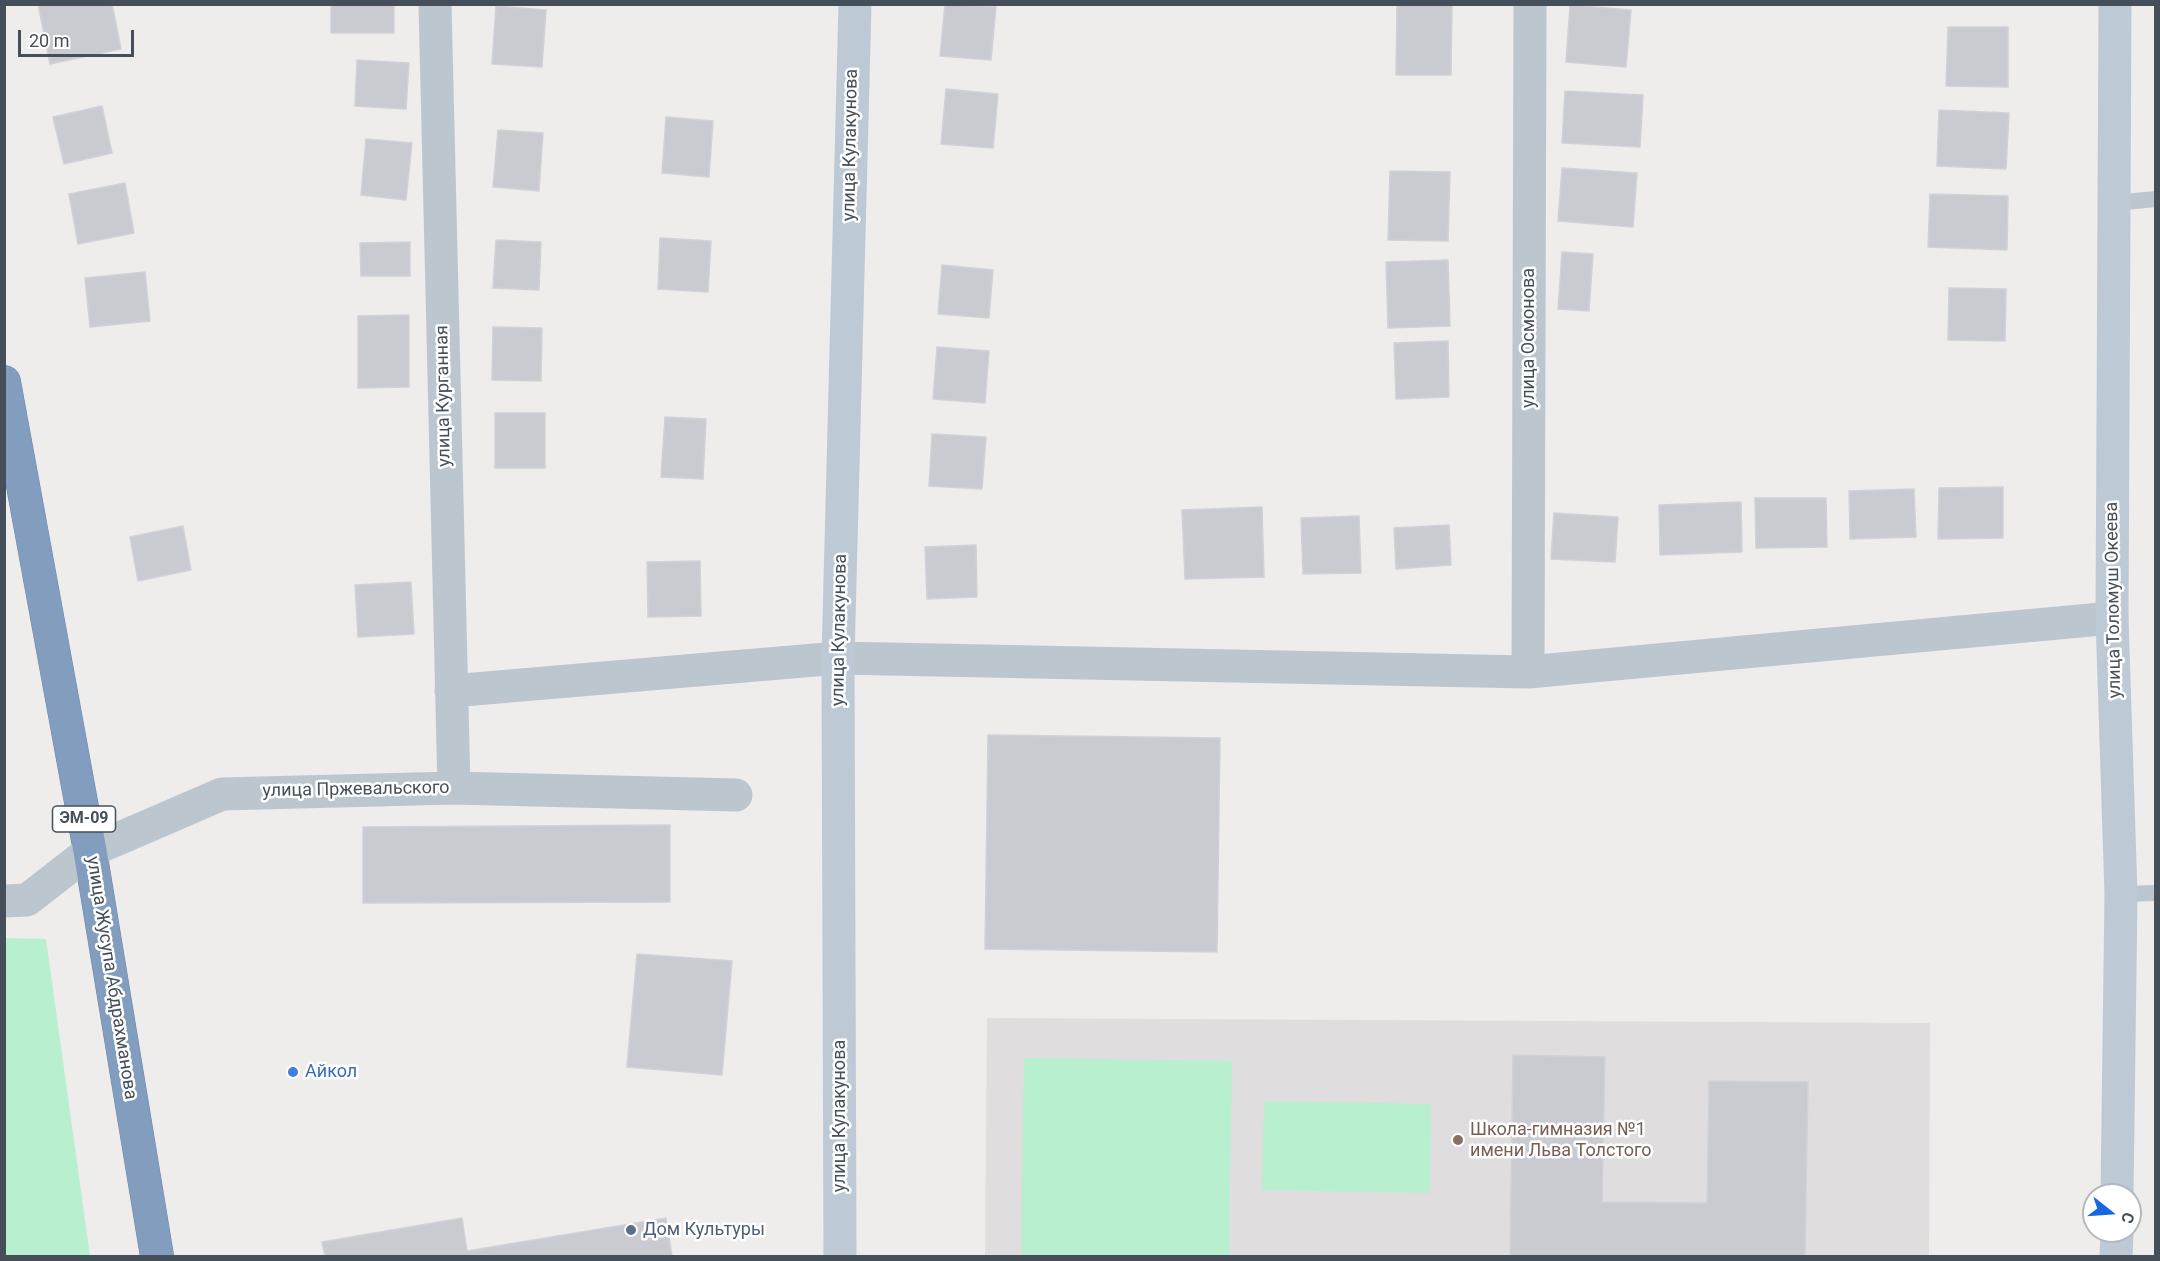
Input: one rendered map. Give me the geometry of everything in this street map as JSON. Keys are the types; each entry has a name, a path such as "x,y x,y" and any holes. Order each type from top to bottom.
{"highway":[{"name":"улица Жусупа Абдрахманова","path":"4,382 90,851 158,1257"}],"street":[{"name":"улица Курганная","path":"435,4 454,788"},
{"name":"улица Кулакунова","path":"840,1257 838,658 855,4"},
{"name":"улица Осмонова","path":"1528,672 1530,4"},
{"name":"улица Толомуш Океева","path":"2115,4 2112,618 2121,894 2117,1183"},
{"path":"451,691 838,658 1528,672 2112,618"},
{"name":"улица Пржевальского","path":"4,901 27,900 90,851 222,794 454,788 736,795"}],"lane":[{"path":"2114,203 2156,199"},
{"path":"2121,894 2156,894"}],"shaded area":[{"name":"Школа-гимназия №1 имени Льва Толстого","path":"987,1018 1930,1023 1929,1256 985,1256"}],"green space":[{"path":"5,938 46,939 90,1256 5,1256"},
{"path":"1024,1058 1232,1061 1229,1256 1021,1256"},
{"path":"1264,1101 1431,1104 1430,1193 1262,1190"}],"building":[{"path":"38,4 112,4 121,49 50,64"},
{"path":"331,4 394,4 394,33 331,33"},
{"path":"945,4 996,7 991,60 940,56"},
{"path":"1397,4 1452,4 1451,75 1396,75"},
{"path":"1570,5 1631,10 1626,67 1566,62"},
{"path":"496,6 546,10 542,67 492,64"},
{"path":"1948,27 2008,27 2008,87 1946,86"},
{"path":"357,60 409,63 406,109 355,106"},
{"path":"946,89 998,94 993,148 941,144"},
{"path":"1565,91 1643,95 1640,147 1562,143"},
{"path":"102,106 112,153 64,164 53,117"},
{"path":"1939,110 2009,113 2006,169 1937,166"},
{"path":"666,117 713,121 709,177 662,173"},
{"path":"498,130 543,133 539,191 493,187"},
{"path":"366,139 412,143 406,200 361,195"},
{"path":"1562,168 1637,173 1633,227 1558,221"},
{"path":"1390,171 1450,172 1448,241 1388,240"},
{"path":"125,183 134,233 78,244 69,194"},
{"path":"1930,194 2008,196 2007,250 1928,247"},
{"path":"660,238 711,241 708,292 658,289"},
{"path":"496,240 541,242 539,290 493,288"},
{"path":"410,242 410,276 361,276 360,243"},
{"path":"1562,252 1593,254 1589,311 1558,309"},
{"path":"1448,260 1450,326 1388,328 1386,262"},
{"path":"942,265 993,270 989,318 938,314"},
{"path":"145,272 150,321 90,327 85,278"},
{"path":"1949,288 2006,289 2005,341 1948,340"},
{"path":"409,315 409,387 358,388 358,316"},
{"path":"493,327 542,328 541,381 492,380"},
{"path":"1448,341 1449,397 1396,399 1394,343"},
{"path":"937,347 989,351 985,403 933,399"},
{"path":"495,413 545,413 545,468 495,468"},
{"path":"665,417 706,419 703,479 661,477"},
{"path":"932,434 986,437 982,489 929,486"},
{"path":"2003,487 2003,538 1938,539 1939,488"},
{"path":"1914,489 1916,537 1850,539 1849,491"},
{"path":"1755,498 1826,498 1827,547 1756,548"},
{"path":"1741,502 1742,552 1660,555 1659,505"},
{"path":"1262,507 1264,577 1185,579 1182,510"},
{"path":"1554,513 1618,517 1615,562 1551,559"},
{"path":"1359,516 1361,573 1303,574 1301,518"},
{"path":"1449,525 1451,565 1396,569 1394,528"},
{"path":"183,526 191,570 138,581 130,537"},
{"path":"976,545 977,597 927,599 925,547"},
{"path":"700,561 701,616 648,617 647,562"},
{"path":"411,582 414,634 358,637 355,585"},
{"path":"988,735 1220,738 1217,952 985,949"},
{"path":"670,825 670,902 363,903 363,827"},
{"path":"637,954 732,961 722,1075 627,1067"},
{"path":"1513,1055 1605,1057 1602,1202 1707,1203 1709,1081 1808,1082 1805,1256 1510,1256"},
{"name":"Дом Культуры","path":"462,1218 467,1251 666,1218 672,1256 325,1256 322,1242"}],"place":[{"name":"Айкол","path":"293,1072"},
{"name":"Школа-гимназия №1 имени Льва Толстого","path":"1458,1140"},
{"name":"Дом Культуры","path":"631,1230"}]}
